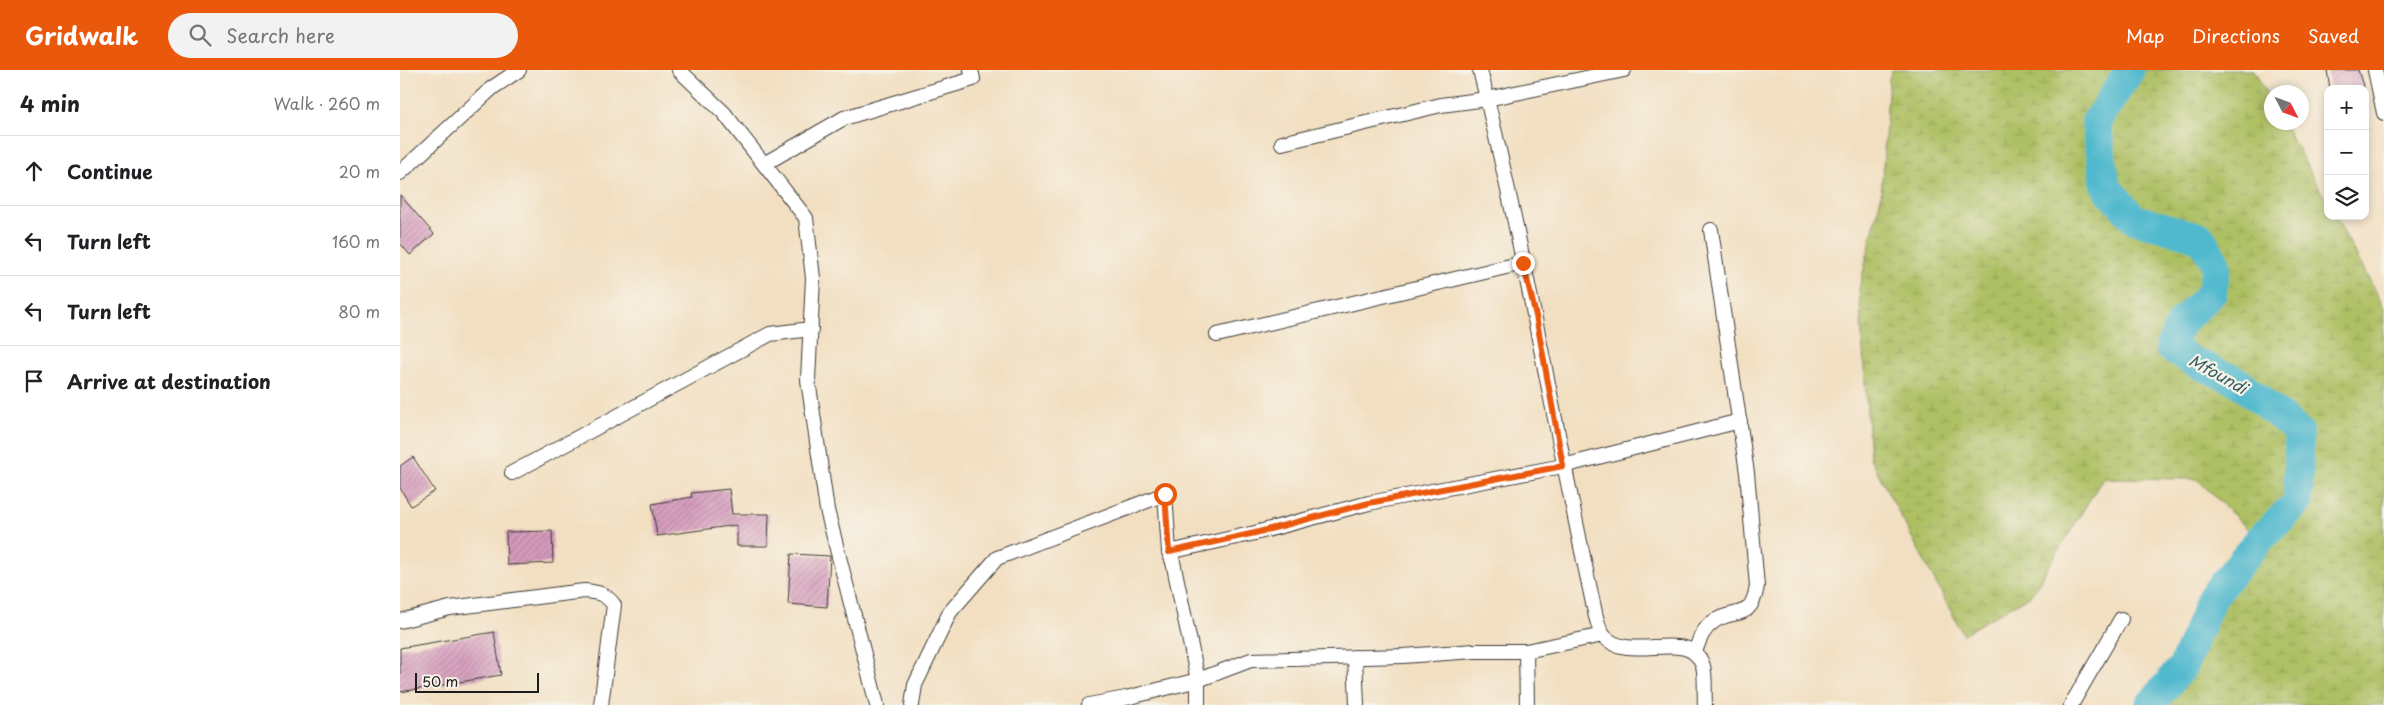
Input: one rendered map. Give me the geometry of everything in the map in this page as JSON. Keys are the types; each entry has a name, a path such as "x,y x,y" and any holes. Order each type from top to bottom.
{"street":[{"path":"400,173 492,88 519,70"},
{"path":"679,70 724,113 806,218 813,278 808,380 827,510 877,705"},
{"path":"764,164 844,118 973,79 971,70"},
{"path":"1480,70 1536,316 1563,466 1596,617 1602,635 1620,647 1684,646 1694,652 1703,666 1705,705"},
{"path":"1282,143 1441,105 1487,99 1624,70"},
{"path":"2375,70 2384,113"},
{"path":"1694,652 1702,632 1714,621 1745,611 1755,601 1757,577 1740,421 1711,230"},
{"path":"1217,335 1523,263"},
{"path":"512,473 770,334 810,329"},
{"path":"1169,552 1255,533 1369,503 1563,466 1740,421"},
{"path":"912,705 915,685 950,612 997,558 1165,494 1169,552 1173,562 1198,680 1198,705"},
{"path":"400,621 450,608 575,592 597,592 608,596 614,606 600,705"},
{"path":"2071,705 2122,619"},
{"path":"1089,705 1198,680 1251,660 1403,656 1475,651 1526,651 1602,635"},
{"path":"1526,651 1528,705"},
{"path":"1355,656 1357,705"}],"green space":[{"path":"1892,70 2254,70 2264,89 2264,130 2287,130 2324,197 2324,220 2337,220 2384,307 2384,705 2150,705 2183,666 2212,597 2259,540 2197,479 2103,478 2031,595 1963,634 1870,458 1859,290 1881,197 1889,79"}],"building":[{"path":"2327,70 2358,70 2363,85 2329,85"},
{"path":"400,195 434,234 410,255 400,243"},
{"path":"413,457 435,491 411,506 400,488 400,466"},
{"path":"729,489 732,514 769,514 768,546 737,546 737,525 657,536 652,504 692,497 691,493"},
{"path":"552,531 553,563 507,565 506,532"},
{"path":"791,554 830,556 827,607 788,604"},
{"path":"494,632 501,675 400,692 400,648"}],"waterway":[{"name":"Mfoundi","path":"2130,70 2096,122 2106,187 2134,219 2201,238 2216,264 2212,293 2180,323 2170,348 2196,363 2237,381 2299,432 2298,502 2259,540 2212,597 2183,666 2150,705"}],"route":[{"path":"1165,494 1169,552 1255,533 1369,503 1563,466 1536,316 1523,263"}]}
